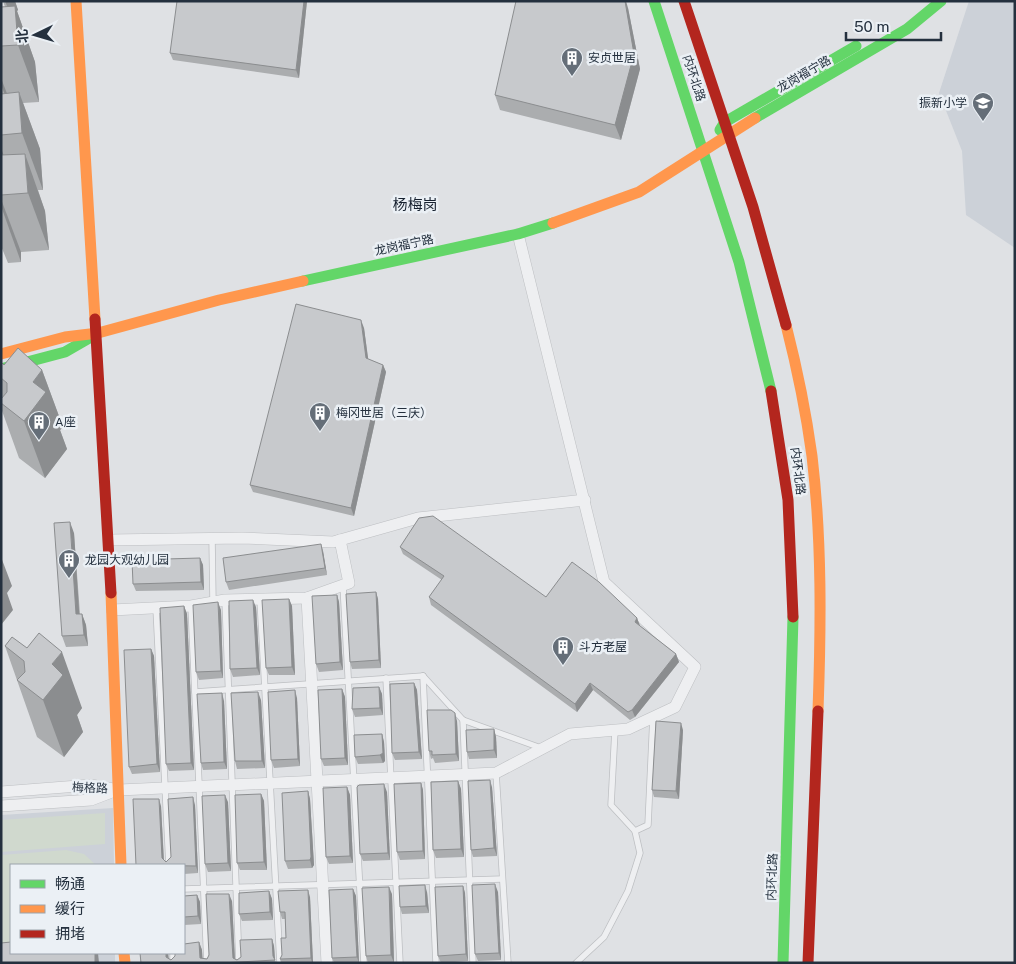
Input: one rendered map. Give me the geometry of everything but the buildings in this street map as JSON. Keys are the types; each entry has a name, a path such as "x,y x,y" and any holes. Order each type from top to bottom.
{"street":[{"path":"76,1 98,333 109,540 121,864"},
{"name":"内环北路","path":"654,1 744,279 778,423 787,492 793,564 794,635 783,963"},
{"name":"内环北路","path":"684,1 774,271 806,419 815,489 820,563 820,636 808,963"},
{"name":"龙岗福宁路","path":"1,354 65,336 98,333 219,300 518,234 585,213 639,192 704,152 727,128 904,20 923,1"},
{"name":"龙岗福宁路","path":"727,128 907,30 941,1"},
{"path":"119,790 496,773 570,734 628,729 674,707 694,667 604,582 518,234"},
{"name":"龙岗福宁路","path":"1,369 65,352 98,333"},
{"path":"109,540 212,538 334,542 418,518 585,500"},
{"path":"112,610 191,606 219,601 307,598 349,583 340,540"},
{"path":"307,598 327,963"},
{"name":"梅格路","path":"1,792 91,785 119,790"},
{"name":"梅格路","path":"1,806 91,800 119,790"}],"lane":[{"path":"212,538 228,690 240,963"},
{"path":"343,585 364,963"},
{"path":"260,599 280,963"},
{"path":"191,606 207,963"},
{"path":"156,608 169,864"},
{"path":"195,692 423,676"},
{"path":"423,676 463,720 542,749"},
{"path":"423,676 436,963"},
{"path":"386,678 400,963"},
{"path":"634,831 648,826 653,717"},
{"path":"463,720 473,963"},
{"path":"576,963 604,937 628,890 640,853 634,831 611,805 615,730"},
{"path":"496,773 508,963"},
{"path":"185,889 502,879"}],"shaded area":[{"name":"振新小学","path":"969,1 1015,1 1015,248 966,215 962,151 939,93"},
{"path":"113,808 114,864 10,864 10,954 115,954 115,963 1,963 1,815"},
{"path":"105,813 105,844 1,852 1,820"},
{"path":"66,850 84,854 95,864 10,864 10,953 1,954 1,855"}],"traffic: fast":[{"path":"654,1 739,262 771,391"},
{"path":"755,118 907,29 941,1"},
{"path":"720,130 725,122 856,46"},
{"path":"303,281 518,234 553,223"},
{"path":"1,369 65,352 91,337"},
{"path":"783,963 793,617"}],"traffic: slow":[{"path":"76,1 95,319"},
{"path":"553,223 639,192 755,118"},
{"path":"1,354 65,337 98,333 219,300 303,281"},
{"path":"786,325 804,407 812,456 818,520 820,584 818,711"},
{"path":"111,593 121,864"},
{"path":"124,954 125,963"}],"traffic: jam":[{"path":"684,1 753,207 786,325"},
{"path":"95,319 111,593"},
{"path":"771,391 788,500 793,617"},
{"path":"808,963 818,711"}],"place":[{"name":"安贞世居","path":"572,77"},
{"name":"振新小学","path":"983,122"},
{"name":"梅冈世居（三庆）","path":"320,432"},
{"name":"A座","path":"39,441"},
{"name":"龙园大观幼儿园","path":"69,579"},
{"name":"斗方老屋","path":"563,666"}],"district":[{"name":"杨梅岗","path":"415,205"}]}
